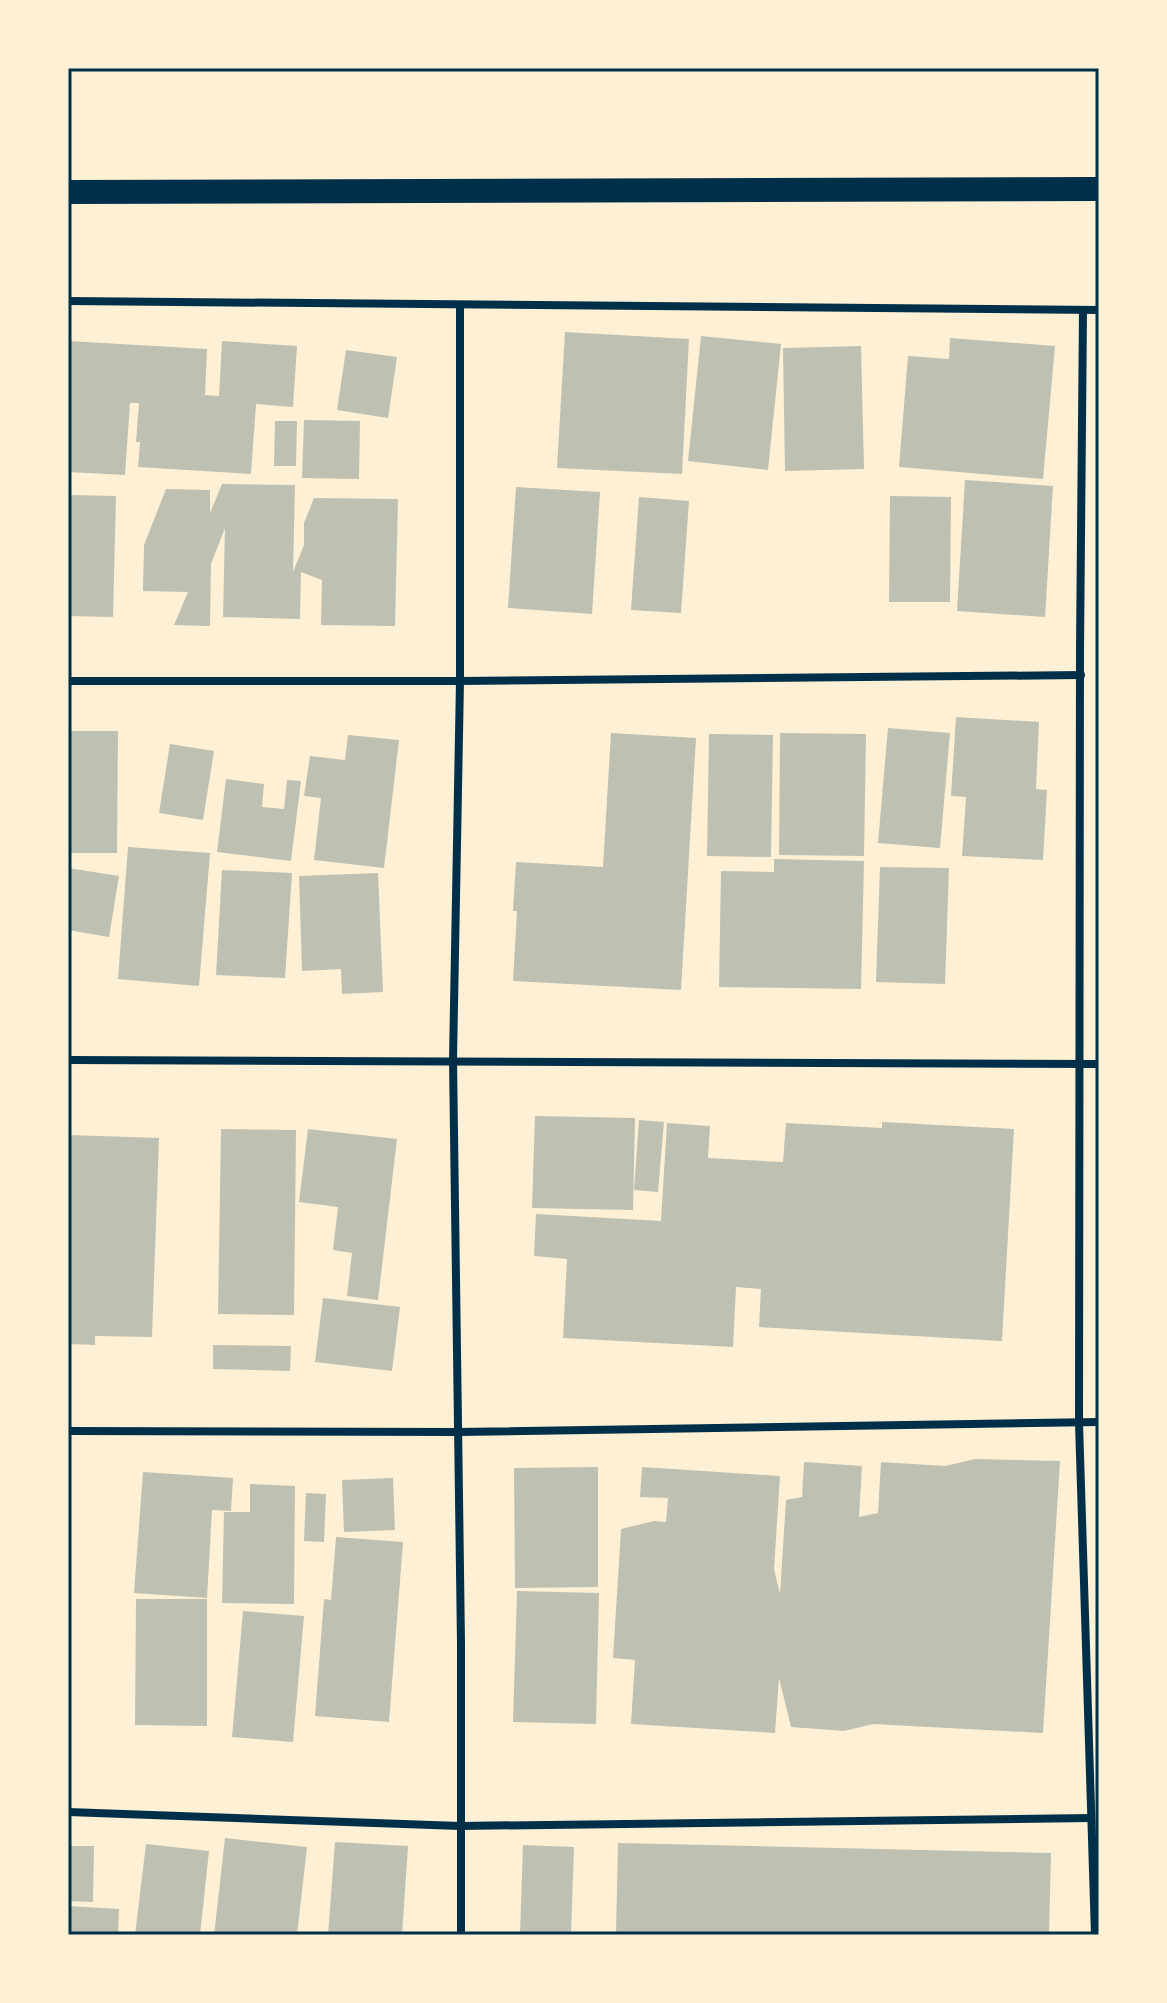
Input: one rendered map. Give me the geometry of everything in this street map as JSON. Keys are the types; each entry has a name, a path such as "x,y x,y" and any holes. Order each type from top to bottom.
{"highway":[{"path":"68,192 1099,189"}],"street":[{"path":"68,301 1099,310"},
{"path":"460,305 460,681 453,1060 461,1935"},
{"path":"1083,310 1079,1423 1095,1935"},
{"path":"68,681 1081,675"},
{"path":"68,1060 1099,1064"},
{"path":"68,1431 458,1432 1099,1422"},
{"path":"68,1812 460,1826 1091,1818"}],"building":[{"path":"565,332 689,339 682,474 557,468"},
{"path":"701,336 781,344 768,470 688,461"},
{"path":"950,338 1055,346 1043,479 899,467 908,356 949,359"},
{"path":"68,341 207,349 205,395 219,396 222,341 297,346 293,407 256,404 251,474 138,467 139,403 130,403 125,475 68,472"},
{"path":"861,346 864,469 785,471 783,348"},
{"path":"346,350 397,357 388,418 337,410"},
{"path":"304,420 360,421 359,479 302,478"},
{"path":"275,421 297,421 296,466 274,466"},
{"path":"965,480 1053,486 1045,617 957,611"},
{"path":"222,484 295,485 293,572 304,545 304,523 314,498 398,499 395,626 321,625 322,580 301,572 300,619 223,617 225,528 211,564 210,626 174,625 188,592 143,591 144,545 166,489 210,490 210,513"},
{"path":"516,487 600,492 592,614 508,608"},
{"path":"68,495 116,496 113,617 68,616"},
{"path":"890,496 951,497 950,602 889,602"},
{"path":"639,497 689,501 681,613 631,610"},
{"path":"956,717 1039,722 1036,789 1047,790 1043,860 962,856 966,797 951,796"},
{"path":"888,728 950,733 940,848 878,843"},
{"path":"68,731 118,731 117,853 68,853"},
{"path":"611,733 696,738 681,990 513,981 516,862 603,867"},
{"path":"780,733 866,734 864,856 779,855"},
{"path":"709,734 773,735 771,857 707,856"},
{"path":"348,735 399,740 384,868 314,860 321,798 304,796 310,756 345,760"},
{"path":"170,744 214,751 203,820 159,813"},
{"path":"226,779 264,784 262,807 284,809 287,780 301,781 291,861 217,852"},
{"path":"128,847 210,853 199,986 118,979"},
{"path":"774,859 864,861 861,989 719,987 721,871 774,872"},
{"path":"880,867 949,868 945,984 876,982"},
{"path":"68,868 119,876 109,937 68,930"},
{"path":"222,870 292,873 285,978 216,975"},
{"path":"378,873 383,992 342,994 341,969 302,971 299,876"},
{"path":"535,1116 635,1118 633,1210 532,1208"},
{"path":"639,1120 664,1122 658,1192 634,1190"},
{"path":"882,1122 1014,1129 1002,1341 759,1327 761,1289 736,1287 733,1347 563,1338 567,1259 534,1256 536,1214 661,1221 667,1123 710,1126 708,1158 783,1162 786,1123 882,1128"},
{"path":"221,1129 296,1130 294,1315 218,1314"},
{"path":"308,1129 397,1139 378,1300 347,1296 352,1253 333,1250 338,1207 299,1202"},
{"path":"68,1135 159,1138 152,1337 95,1336 95,1345 68,1344"},
{"path":"323,1298 400,1307 392,1371 315,1362"},
{"path":"213,1345 291,1346 290,1371 213,1369"},
{"path":"975,1459 1060,1461 1043,1733 873,1724 844,1731 791,1727 779,1678 775,1733 631,1724 635,1660 613,1658 621,1529 654,1521 666,1522 668,1498 640,1497 642,1467 780,1476 774,1569 780,1594 786,1500 802,1497 804,1462 862,1466 859,1517 878,1513 881,1462 945,1466"},
{"path":"598,1467 598,1587 515,1588 514,1468"},
{"path":"143,1472 233,1478 231,1511 212,1510 207,1598 134,1593"},
{"path":"393,1478 395,1530 344,1532 342,1480"},
{"path":"250,1484 295,1486 294,1604 222,1603 224,1512 250,1512"},
{"path":"306,1493 326,1494 324,1542 304,1541"},
{"path":"336,1537 403,1542 389,1722 315,1716 324,1599 331,1600"},
{"path":"517,1591 599,1593 596,1724 513,1722"},
{"path":"136,1599 207,1599 207,1726 135,1725"},
{"path":"243,1611 304,1616 293,1742 232,1737"},
{"path":"225,1838 307,1847 297,1935 214,1935"},
{"path":"335,1842 408,1846 402,1935 328,1935"},
{"path":"618,1843 1051,1853 1049,1935 616,1935"},
{"path":"146,1844 209,1851 200,1935 135,1935"},
{"path":"523,1845 574,1847 571,1935 520,1935"},
{"path":"68,1846 94,1846 93,1902 68,1901"},
{"path":"68,1906 119,1909 118,1935 68,1935"}]}
